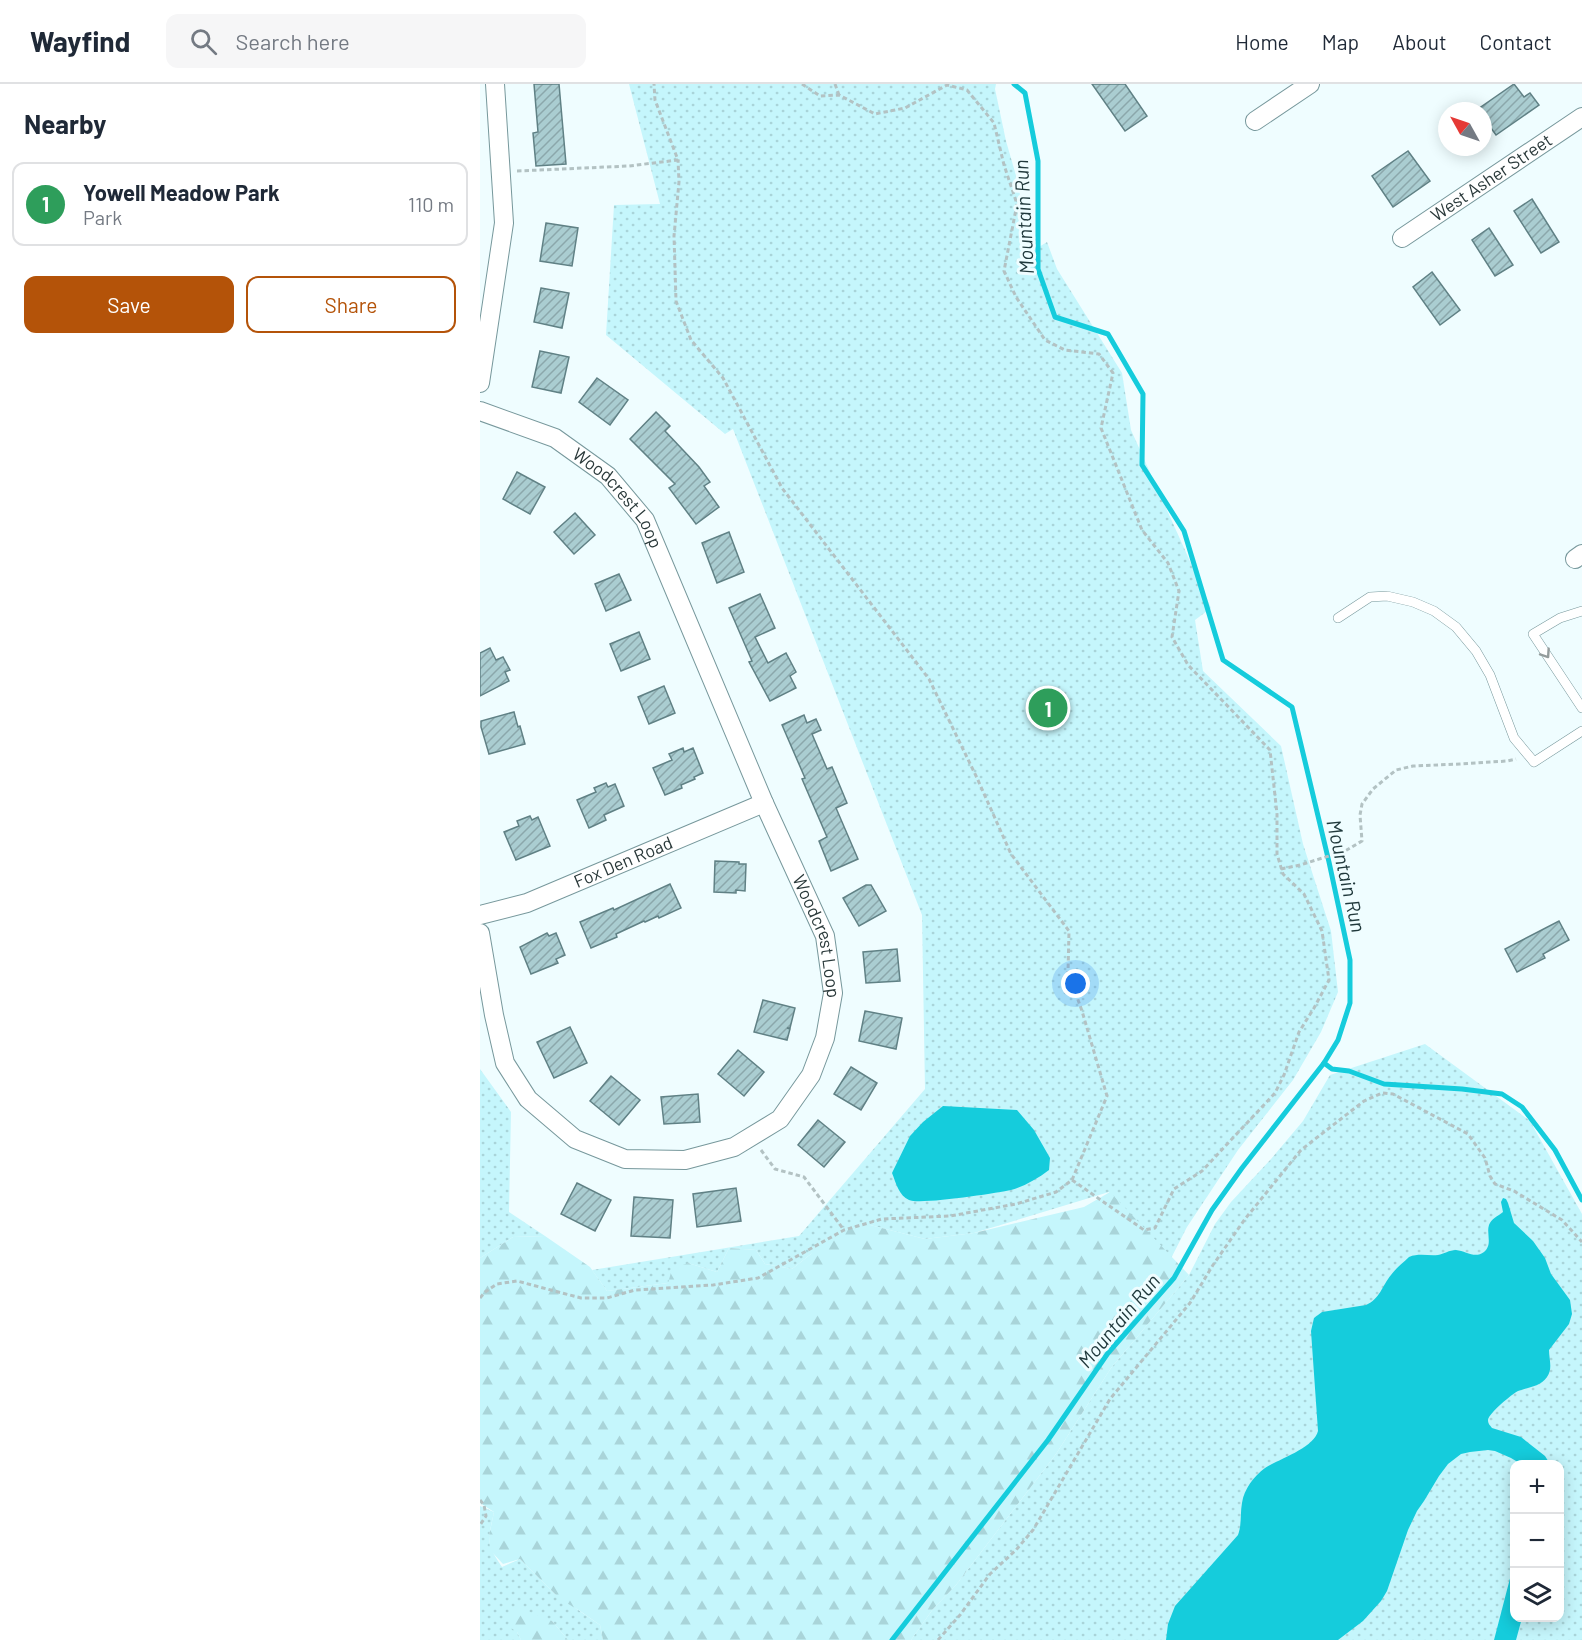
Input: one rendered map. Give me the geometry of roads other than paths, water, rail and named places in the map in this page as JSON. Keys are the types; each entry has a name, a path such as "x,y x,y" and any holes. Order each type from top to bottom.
{"street":[{"path":"480,383 504,223 495,84"},
{"path":"1255,121 1310,84"},
{"name":"West Asher Street","path":"1402,238 1582,117"},
{"name":"Woodcrest Loop","path":"480,411 555,438 608,477 645,520 764,802 825,936 833,993 825,1038 811,1075 780,1119 735,1147 686,1160 625,1159 575,1138 528,1099 505,1063 480,933"},
{"name":"Fox Den Road","path":"480,915 527,903 764,802"}],"lane":[{"path":"1338,618 1370,597 1387,596 1413,602 1434,611 1456,627 1476,651 1490,675 1514,738 1534,762 1582,731"},
{"path":"1582,611 1560,618 1533,633 1582,708"}],"water":[{"path":"943,1106 1017,1110 1034,1130 1050,1158 1049,1170 1031,1182 1011,1190 959,1198 909,1200 898,1189 892,1173 910,1136"},
{"path":"1503,1198 1506,1199 1514,1223 1533,1241 1545,1258 1551,1274 1570,1300 1572,1314 1569,1324 1549,1350 1550,1367 1547,1377 1537,1385 1518,1391 1511,1396 1492,1413 1488,1421 1492,1428 1521,1437 1548,1460 1514,1460 1488,1450 1461,1454 1448,1464 1417,1511 1387,1591 1381,1601 1363,1621 1338,1640 1166,1640 1168,1624 1175,1606 1238,1535 1243,1498 1250,1483 1265,1468 1310,1443 1318,1431 1311,1331 1314,1318 1322,1312 1366,1305 1371,1302 1378,1296 1393,1272 1409,1257 1438,1255 1456,1250 1474,1255 1481,1254 1488,1246 1490,1223 1503,1212 1501,1202"},
{"path":"1510,1578 1510,1622 1521,1622 1516,1640 1494,1640"}],"waterway":[{"name":"Mountain Run","path":"892,1640 1048,1440 1108,1353 1174,1278 1212,1210 1324,1063 1338,1040 1350,1003 1350,960 1292,707 1223,660 1184,531 1142,465 1143,394 1108,334 1055,317 1038,269 1038,161 1025,93 1014,84"},
{"path":"1324,1063 1332,1069 1349,1071 1384,1084 1502,1094 1522,1107 1555,1150 1582,1200"}],"place":[{"name":"Yowell Meadow Park","path":"1048,708"}]}
